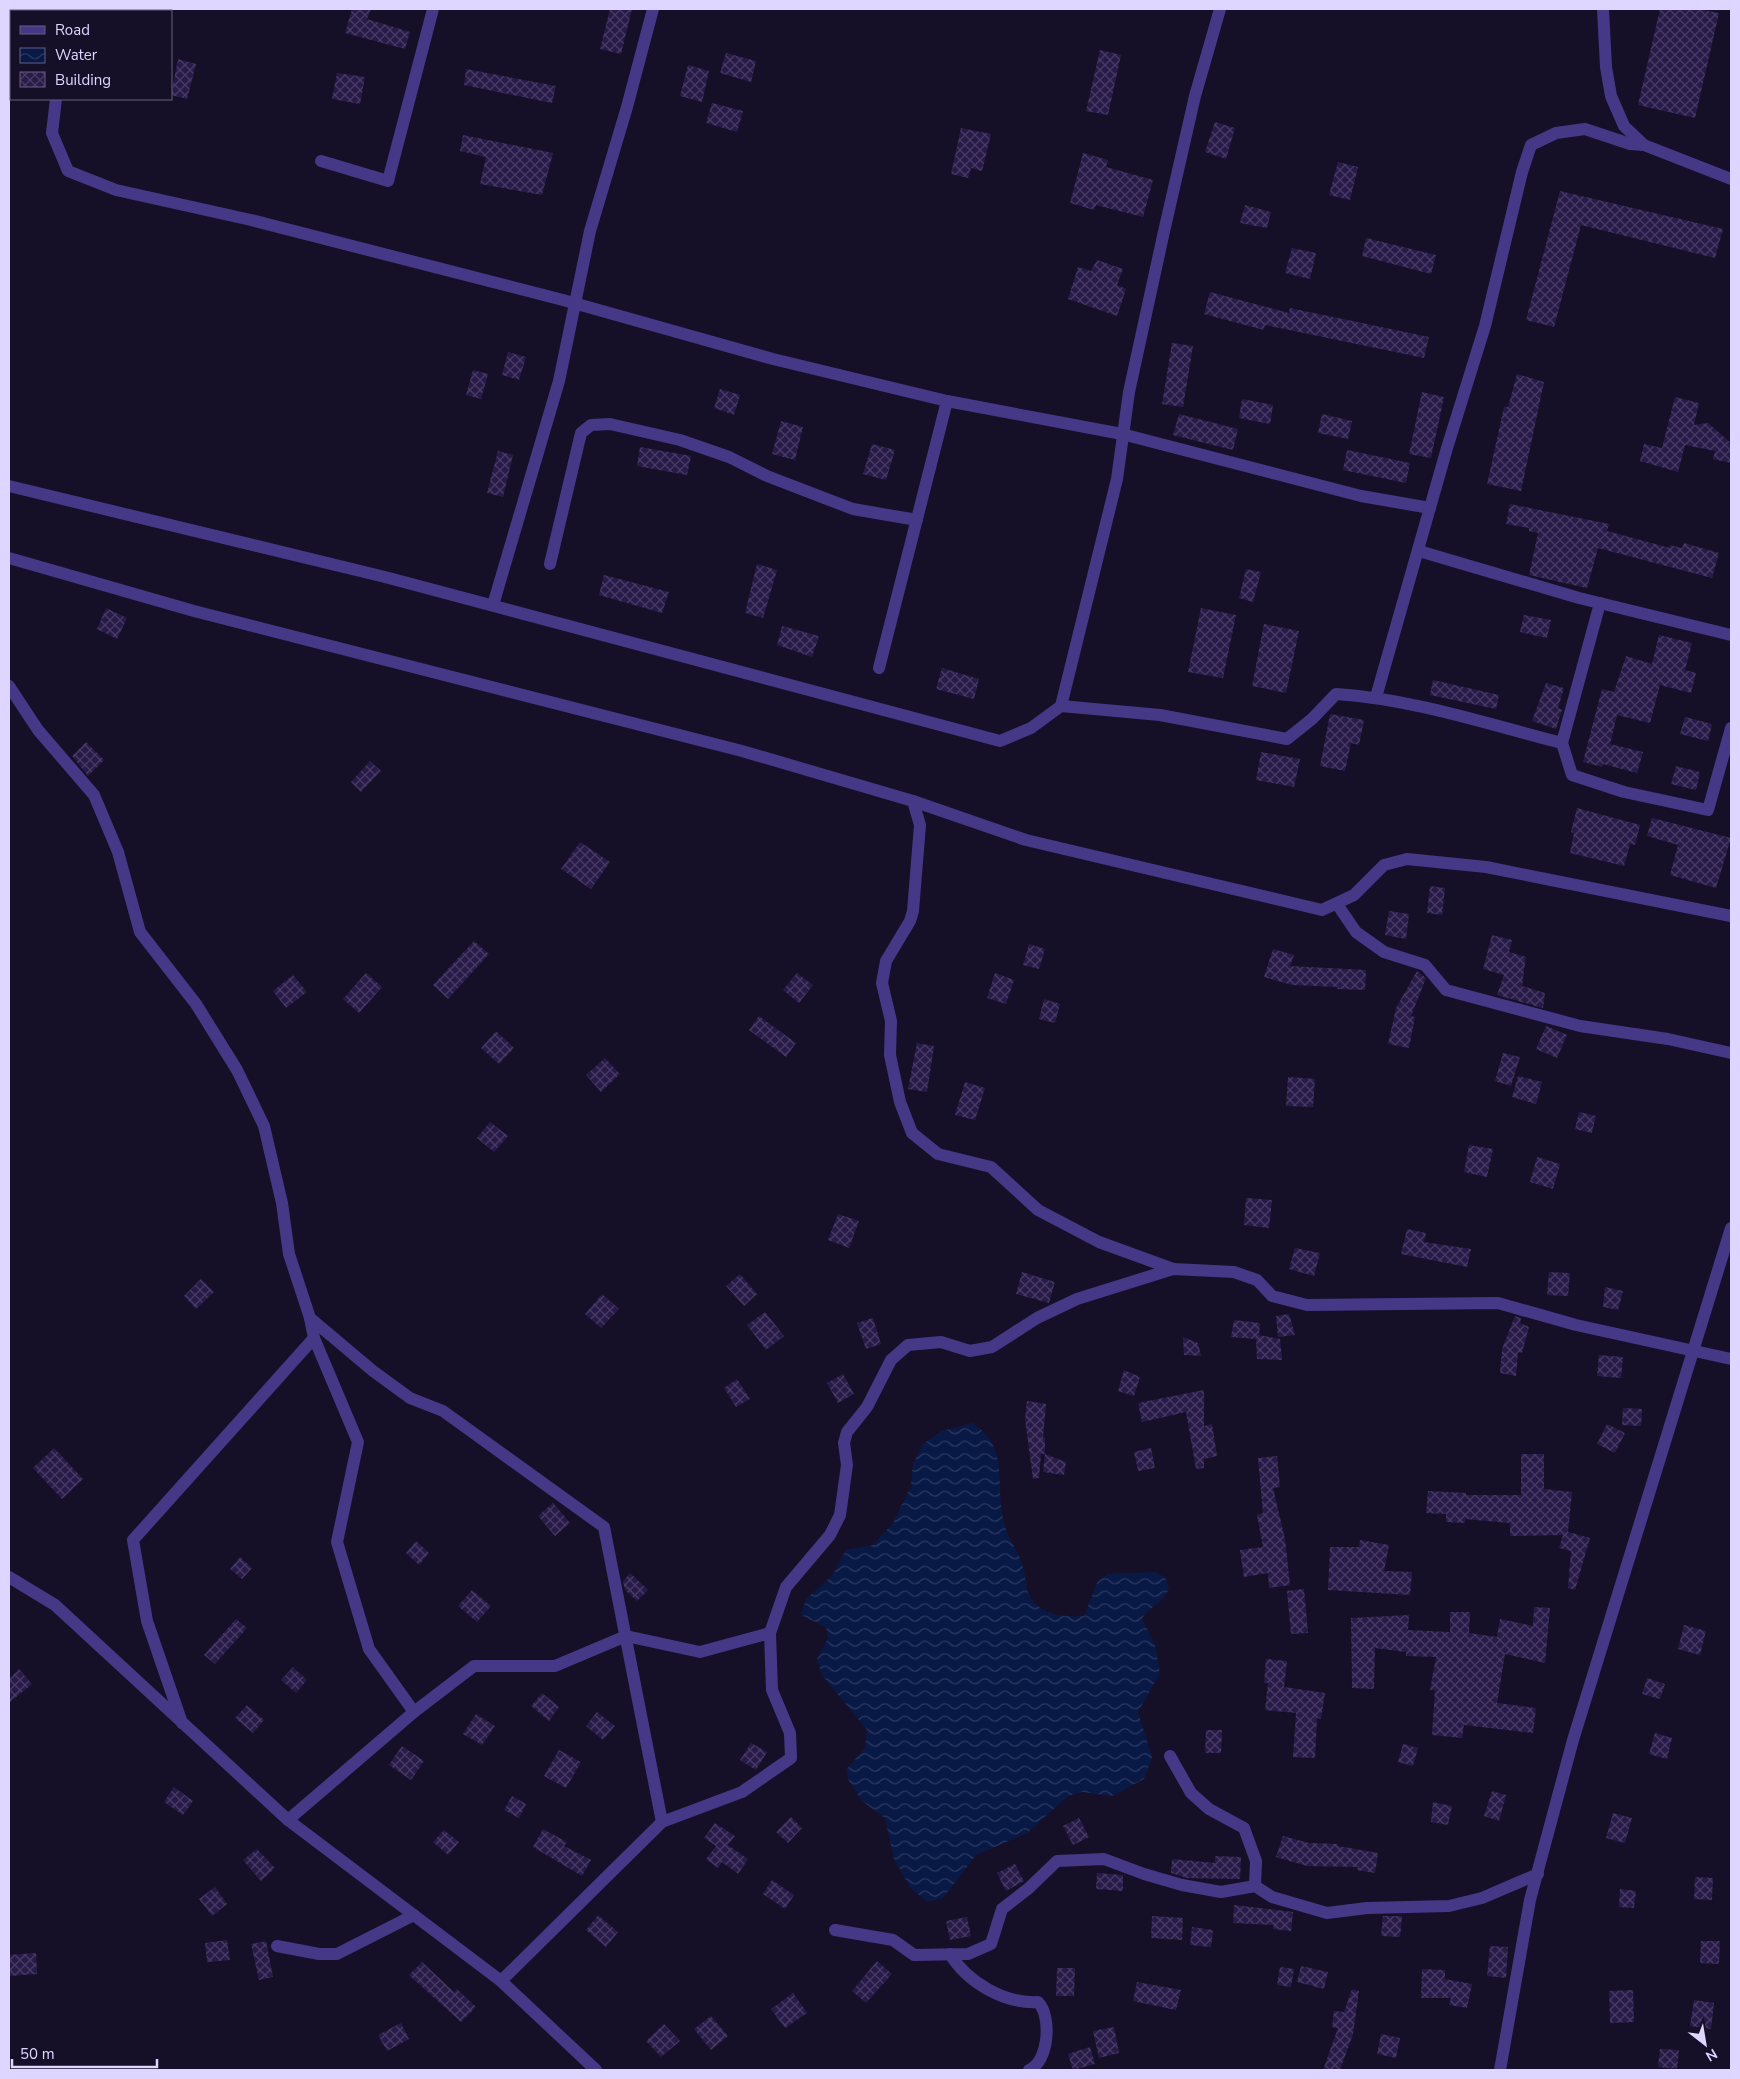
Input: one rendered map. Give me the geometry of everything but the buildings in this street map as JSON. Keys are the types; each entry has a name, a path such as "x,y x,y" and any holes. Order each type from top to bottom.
{"street":[{"path":"321,161 388,181 433,9"},
{"path":"493,605 528,494 559,382 590,231 627,107 653,9"},
{"path":"9,486 385,576 1000,740 1031,728 1061,706 1111,508 1132,382 1195,96 1220,9"},
{"path":"1603,9 1606,67 1611,96 1624,126 1644,145"},
{"path":"56,100 52,133 68,171 116,190 251,220 575,303 773,359 947,401 1122,434 1361,496 1430,508"},
{"path":"1376,697 1447,448 1485,326 1522,172 1531,145 1556,132 1585,128 1630,144 1644,145 1720,177 1731,179"},
{"path":"879,668 947,401"},
{"path":"550,564 581,433 591,425 610,424 680,440 730,458 768,476 853,509 917,520"},
{"path":"1419,551 1600,603 1731,635"},
{"path":"9,558 194,611 742,750 913,801 1026,840 1322,910 1354,895 1384,865 1406,859 1486,867 1731,916"},
{"path":"1600,603 1562,743 1572,775 1624,792 1708,810 1731,728"},
{"path":"9,686 38,730 94,795 118,852 140,932 196,1004 237,1070 264,1126 282,1203 289,1254 310,1318 314,1338 358,1442 337,1542 370,1649 414,1712"},
{"path":"1061,706 1160,715 1287,739 1312,719 1336,694 1376,697 1562,743"},
{"path":"913,801 920,825 913,911 886,961 882,983 890,1021 890,1055 900,1102 912,1133 938,1154 991,1167 1038,1210 1099,1242 1173,1269 1234,1272 1257,1280 1272,1296 1307,1305 1498,1303 1576,1325 1731,1359"},
{"path":"1337,904 1356,932 1384,952 1425,965 1446,990 1580,1026 1668,1039 1731,1052"},
{"path":"1500,2070 1530,1900 1573,1740 1731,1228"},
{"path":"501,1981 662,1822 742,1792 791,1758 790,1733 772,1690 770,1633 786,1587 830,1535 840,1515 847,1465 844,1443 847,1432 867,1407 891,1360 898,1351 908,1345 942,1342 970,1351 992,1347 1037,1318 1077,1298 1173,1269"},
{"path":"310,1318 410,1398 443,1411 604,1527 662,1822"},
{"path":"183,1725 147,1621 133,1540 314,1338"},
{"path":"9,1576 55,1605 288,1820 501,1981 596,2070"},
{"path":"288,1820 414,1712 474,1666 555,1666 626,1636 700,1652 770,1633"},
{"path":"1170,1756 1191,1793 1208,1809 1244,1828 1256,1861 1255,1886"},
{"path":"835,1930 893,1940 914,1955 968,1954 991,1944 1002,1908 1029,1888 1058,1862 1104,1859 1144,1874 1182,1885 1221,1892 1255,1886 1272,1897 1327,1913 1367,1908 1449,1906 1482,1898 1538,1874"},
{"path":"277,1946 319,1954 337,1954 414,1915"},
{"path":"950,1954 960,1969 979,1984 1020,2003 1038,2002 1044,2008 1047,2024 1045,2050 1034,2068 1029,2070"}],"water":[{"path":"972,1423 984,1433 992,1444 997,1456 1000,1496 1006,1530 1020,1559 1028,1593 1035,1603 1047,1612 1054,1614 1084,1616 1098,1581 1108,1574 1155,1572 1165,1577 1169,1588 1160,1602 1149,1610 1142,1619 1155,1645 1160,1673 1138,1712 1152,1757 1144,1779 1112,1796 1082,1792 1068,1796 1027,1833 976,1855 943,1898 927,1902 910,1887 894,1859 885,1818 862,1801 849,1781 846,1770 865,1748 867,1730 822,1675 817,1659 828,1638 826,1627 801,1615 806,1599 832,1576 846,1550 873,1545 893,1523 911,1486 913,1464 923,1444 942,1431"}]}
